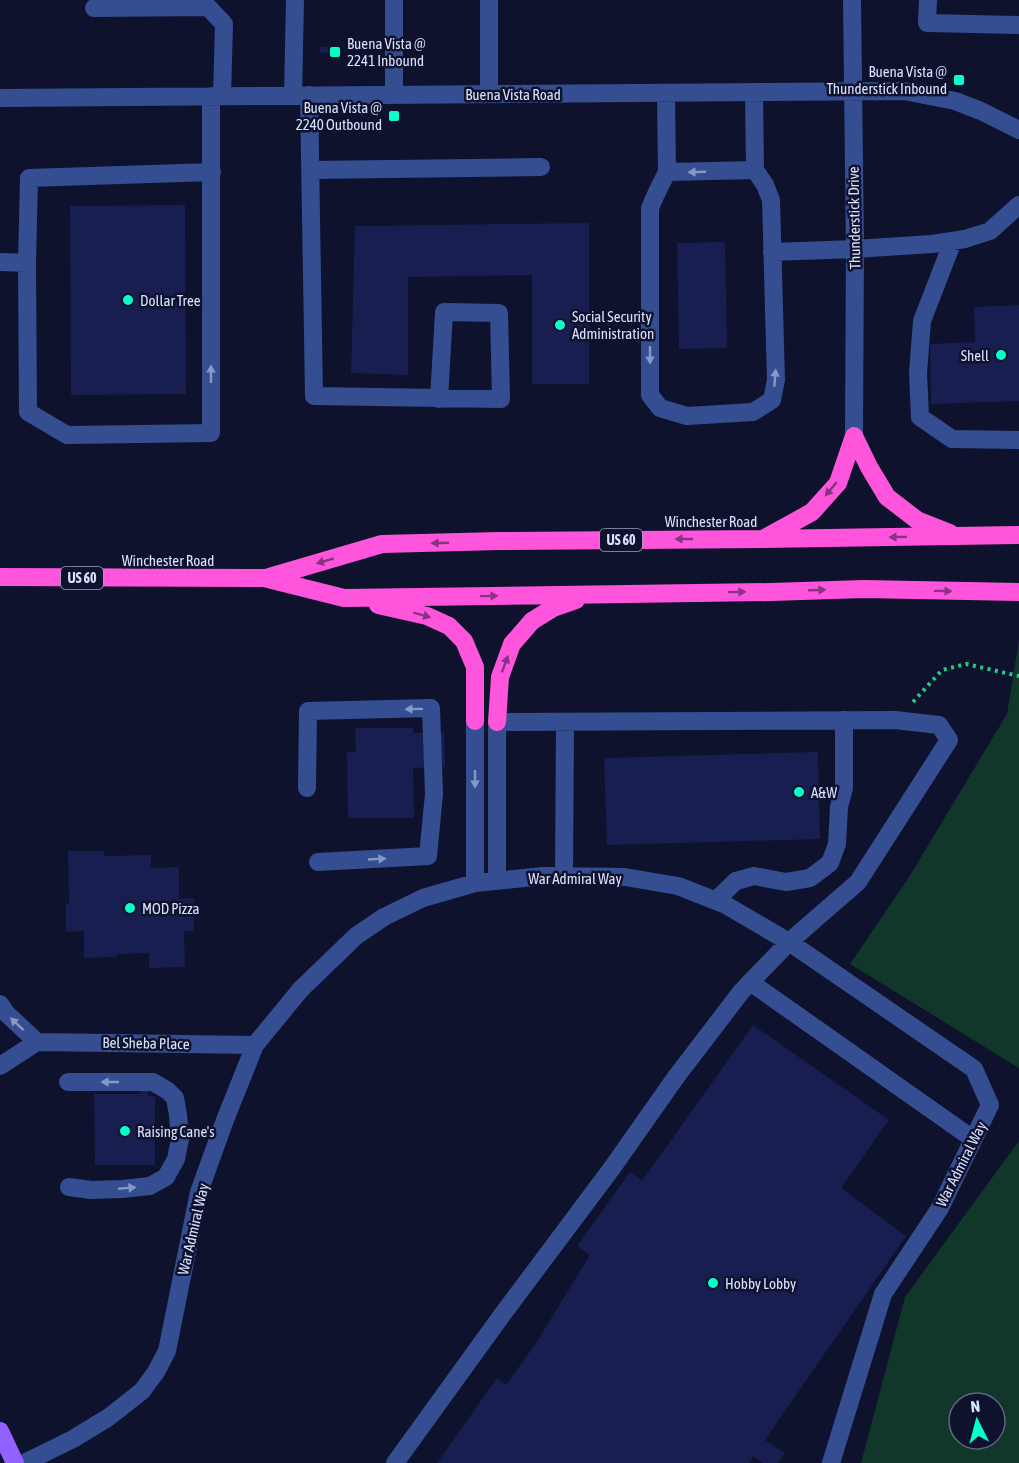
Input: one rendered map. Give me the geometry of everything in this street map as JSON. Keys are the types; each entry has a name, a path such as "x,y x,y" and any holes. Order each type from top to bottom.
{"highway":[{"path":"854,436 887,497 917,520 958,536"},
{"path":"763,539 812,512 837,483 854,436"},
{"name":"Winchester Road","path":"264,578 382,544 1019,535"},
{"name":"Winchester Road","path":"0,577 264,578 344,598 864,589 1019,592"},
{"path":"497,722 500,677 512,644 532,621 553,608 594,594"},
{"path":"344,598 427,616 449,626 464,641 474,667 476,721"}],"main road":[{"path":"0,1431 15,1463"}],"street":[{"path":"295,0 301,95 311,170 314,396 439,399 501,399 499,313 444,312 439,399"},
{"path":"394,0 394,94"},
{"path":"489,0 489,94"},
{"name":"Thunderstick Drive","path":"852,0 855,249 854,436"},
{"path":"928,0 927,23 1019,25"},
{"path":"94,8 208,7 224,24 212,172 211,433 67,435 28,412 29,178 212,172"},
{"name":"Buena Vista Road","path":"0,98 904,91 955,101 1019,130"},
{"path":"666,93 667,172 650,208 650,395 660,408 687,416 753,412 772,400 776,380 771,200 755,170 754,92"},
{"path":"311,170 541,167"},
{"path":"667,172 755,170"},
{"path":"772,252 932,244 965,239 990,231 1018,208"},
{"path":"953,241 922,321 918,373 920,417 952,439 1019,440"},
{"path":"0,262 27,262"},
{"path":"307,788 308,711 431,708 434,794 428,856 318,862"},
{"path":"716,901 736,881 754,876 786,882 810,878 830,863 837,844 839,807 844,788 844,720"},
{"path":"395,1463 612,1168 676,1077 741,992 789,942 858,882 949,740 939,725 895,720 497,722 497,880"},
{"path":"475,884 476,721"},
{"path":"564,876 565,723"},
{"name":"War Admiral Way","path":"24,1463 73,1439 110,1417 142,1391 156,1372 167,1351 199,1192 225,1120 255,1045 301,989 356,936 384,917 423,898 475,884 544,876 625,877 678,886 724,904 789,942 974,1069 990,1106 940,1208 883,1294 831,1463"},
{"path":"750,982 974,1139"},
{"path":"0,1004 6,1013 37,1042 0,1066"},
{"name":"Bel Sheba Place","path":"37,1042 255,1045"},
{"path":"69,1082 153,1082 175,1098 180,1138 176,1159 166,1178 150,1186 112,1190 69,1187"}],"path":[{"path":"895,720 942,670 966,664 1019,676"}],"green space":[{"path":"1019,640 1019,1068 850,964 909,877 1007,714"},
{"path":"1019,1141 1019,1463 861,1463 905,1297"}],"building":[{"path":"333,46 333,52 320,53 320,47"},
{"name":"Dollar Tree","path":"185,205 186,394 71,395 70,206"},
{"name":"Social Security Administration","path":"589,223 589,384 532,384 532,275 408,277 408,375 351,373 355,226"},
{"path":"725,242 727,348 679,349 677,243"},
{"path":"1019,305 1019,401 931,404 930,344 975,342 974,307"},
{"path":"355,728 413,728 413,733 444,732 445,767 413,768 414,818 348,818 347,752 356,752"},
{"path":"818,752 820,839 607,845 604,758"},
{"path":"68,851 104,851 104,856 151,855 151,868 179,867 179,899 194,898 194,931 184,931 185,967 149,968 149,953 84,958 84,931 66,932 66,904 69,904"},
{"path":"753,1025 889,1120 841,1188 906,1236 765,1440 785,1453 778,1463 763,1463 753,1456 749,1463 437,1463 497,1378 506,1385 536,1343 590,1255 577,1246 630,1172 642,1181"},
{"path":"140,1091 148,1091 148,1096 155,1096 155,1165 95,1165 94,1094 140,1094"}],"place":[{"name":"Buena Vista @ 2241 Inbound","path":"335,52"},
{"name":"Buena Vista @ Thunderstick Inbound","path":"959,80"},
{"name":"Buena Vista @ 2240 Outbound","path":"394,116"},
{"name":"Dollar Tree","path":"128,300"},
{"name":"Social Security Administration","path":"560,325"},
{"name":"Shell","path":"1001,355"},
{"name":"A&W","path":"799,792"},
{"name":"MOD Pizza","path":"130,908"},
{"name":"Raising Cane's","path":"125,1131"},
{"name":"Hobby Lobby","path":"713,1283"}]}
